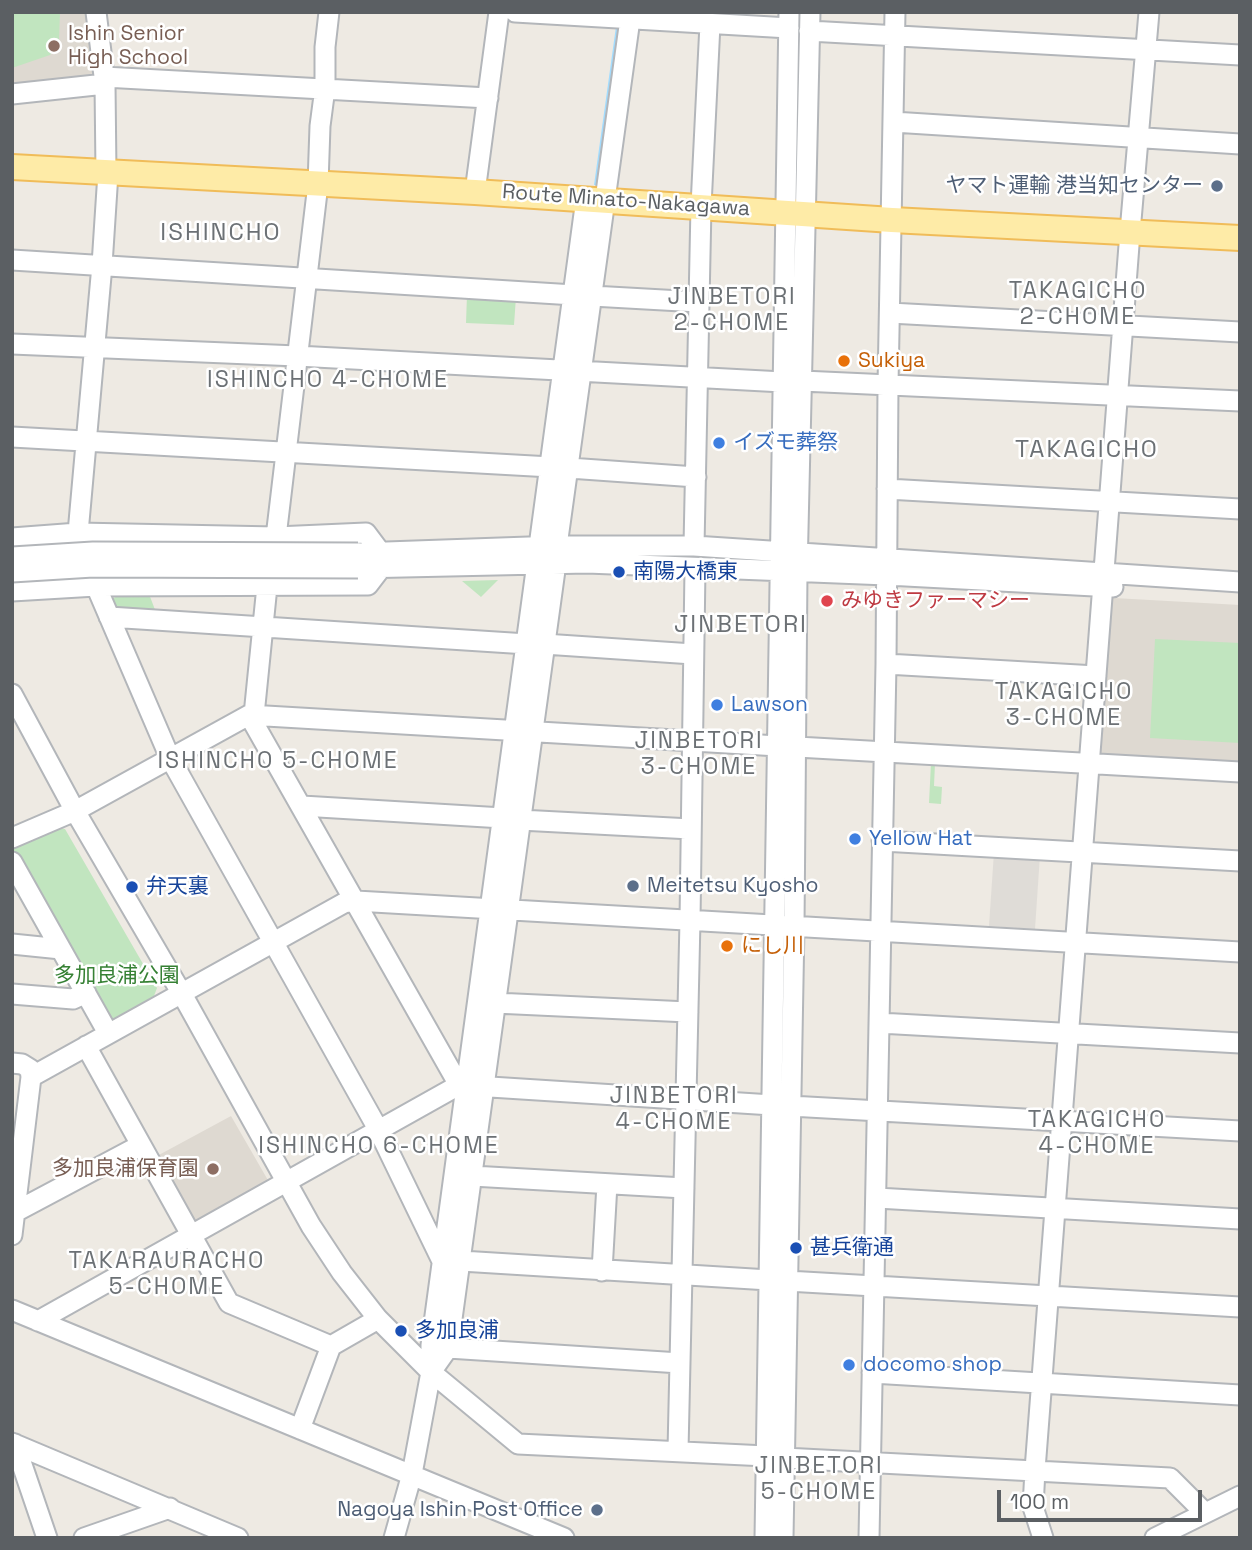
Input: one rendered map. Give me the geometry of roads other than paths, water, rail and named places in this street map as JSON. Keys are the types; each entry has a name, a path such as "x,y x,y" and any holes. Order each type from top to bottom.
{"main road":[{"name":"Route Minato-Nakagawa","path":"12,167 475,192 892,220 1240,238"}],"street":[{"path":"96,12 104,80 107,173 102,265 78,533 87,586 109,617 170,758 452,1262"},
{"path":"276,537 318,184 329,12"},
{"path":"475,192 499,12"},
{"path":"515,12 710,24 789,20 796,212"},
{"path":"869,1538 877,1198 895,12"},
{"path":"1043,1538 1033,1507 1041,1383 1137,137 1149,12"},
{"path":"431,1373 448,1348 452,1262 473,1087 500,909 595,200 625,17"},
{"path":"765,1538 775,1457 796,212 809,22 894,36 1240,55"},
{"path":"694,546 701,206 710,24"},
{"path":"12,94 104,80 325,88 488,98"},
{"path":"893,122 1240,144"},
{"path":"12,260 699,302"},
{"path":"890,313 1240,332"},
{"path":"12,344 1240,401"},
{"path":"12,437 696,477"},
{"path":"887,489 1240,509"},
{"path":"12,538 78,533 276,537 366,533 381,561"},
{"path":"12,572 93,567 547,555 694,546 789,552 887,567 1103,580 1240,582"},
{"path":"12,556 93,552 358,561"},
{"path":"547,555 695,568 788,572 887,567"},
{"path":"12,591 87,586 368,585 381,561"},
{"path":"678,1451 695,568"},
{"path":"1103,580 1240,595"},
{"path":"267,586 251,715 356,901 473,1087"},
{"path":"109,617 693,654"},
{"path":"886,664 1096,676"},
{"path":"13,698 286,1181 342,1273 378,1319 431,1373 518,1444 1170,1478 1205,1513"},
{"path":"12,838 75,811 251,715 1240,772"},
{"path":"302,806 691,829"},
{"path":"882,841 1240,861"},
{"path":"12,862 108,1033"},
{"path":"12,896 33,898"},
{"path":"31,1077 344,903 356,901 1240,952"},
{"path":"394,1538 412,1474 431,1373 431,1345 472,1176 473,1087 495,1003 500,909"},
{"path":"12,944 61,949"},
{"path":"12,994 73,999 86,993"},
{"path":"495,1003 688,1013"},
{"path":"879,1023 1240,1043"},
{"path":"86,1046 229,1303 331,1346"},
{"path":"12,1063 22,1064 30,1069 31,1077 12,1235"},
{"path":"37,1321 378,1129 473,1087 1240,1131"},
{"path":"15,1212 141,1144"},
{"path":"472,1176 684,1188"},
{"path":"602,1271 607,1184"},
{"path":"877,1198 1240,1219"},
{"path":"452,1262 1240,1307"},
{"path":"12,1310 564,1538"},
{"path":"300,1429 331,1346 378,1319"},
{"path":"448,1348 680,1363"},
{"path":"872,1373 1240,1395"},
{"path":"14,1443 238,1538"},
{"path":"14,1443 47,1538"},
{"path":"775,1457 783,1538"},
{"path":"1155,1538 1240,1496"},
{"path":"84,1538 170,1508"}],"water":[{"path":"618,12 625,12 602,185 594,185"}],"place":[{"name":"Ishin Senior High School","path":"54,46"},
{"name":"ヤマト運輸 港当知センター","path":"1217,186"},
{"name":"Sukiya","path":"844,361"},
{"name":"イズモ葬祭","path":"719,443"},
{"name":"南陽大橋東","path":"619,572"},
{"name":"みゆきファーマシー","path":"827,601"},
{"name":"Lawson","path":"717,705"},
{"name":"Yellow Hat","path":"855,839"},
{"name":"Meitetsu Kyosho","path":"633,886"},
{"name":"弁天裏","path":"132,887"},
{"name":"にし川","path":"727,946"},
{"name":"多加良浦保育園","path":"213,1169"},
{"name":"甚兵衛通","path":"796,1248"},
{"name":"多加良浦","path":"401,1331"},
{"name":"docomo shop","path":"849,1365"},
{"name":"Nagoya Ishin Post Office","path":"597,1510"}],"district":[{"name":"ISHINCHO","path":"221,233"},
{"name":"TAKAGICHO 2-CHOME","path":"1078,305"},
{"name":"JINBETORI 2-CHOME","path":"732,311"},
{"name":"ISHINCHO 4-CHOME","path":"328,381"},
{"name":"TAKAGICHO","path":"1087,450"},
{"name":"JINBETORI","path":"741,625"},
{"name":"TAKAGICHO 3-CHOME","path":"1064,706"},
{"name":"JINBETORI 3-CHOME","path":"699,755"},
{"name":"ISHINCHO 5-CHOME","path":"278,762"},
{"name":"JINBETORI 4-CHOME","path":"674,1110"},
{"name":"TAKAGICHO 4-CHOME","path":"1097,1134"},
{"name":"ISHINCHO 6-CHOME","path":"379,1147"},
{"name":"TAKARAURACHO 5-CHOME","path":"167,1275"},
{"name":"JINBETORI 5-CHOME","path":"819,1480"}],"park label":[{"name":"多加良浦公園","path":"117,976"}]}
